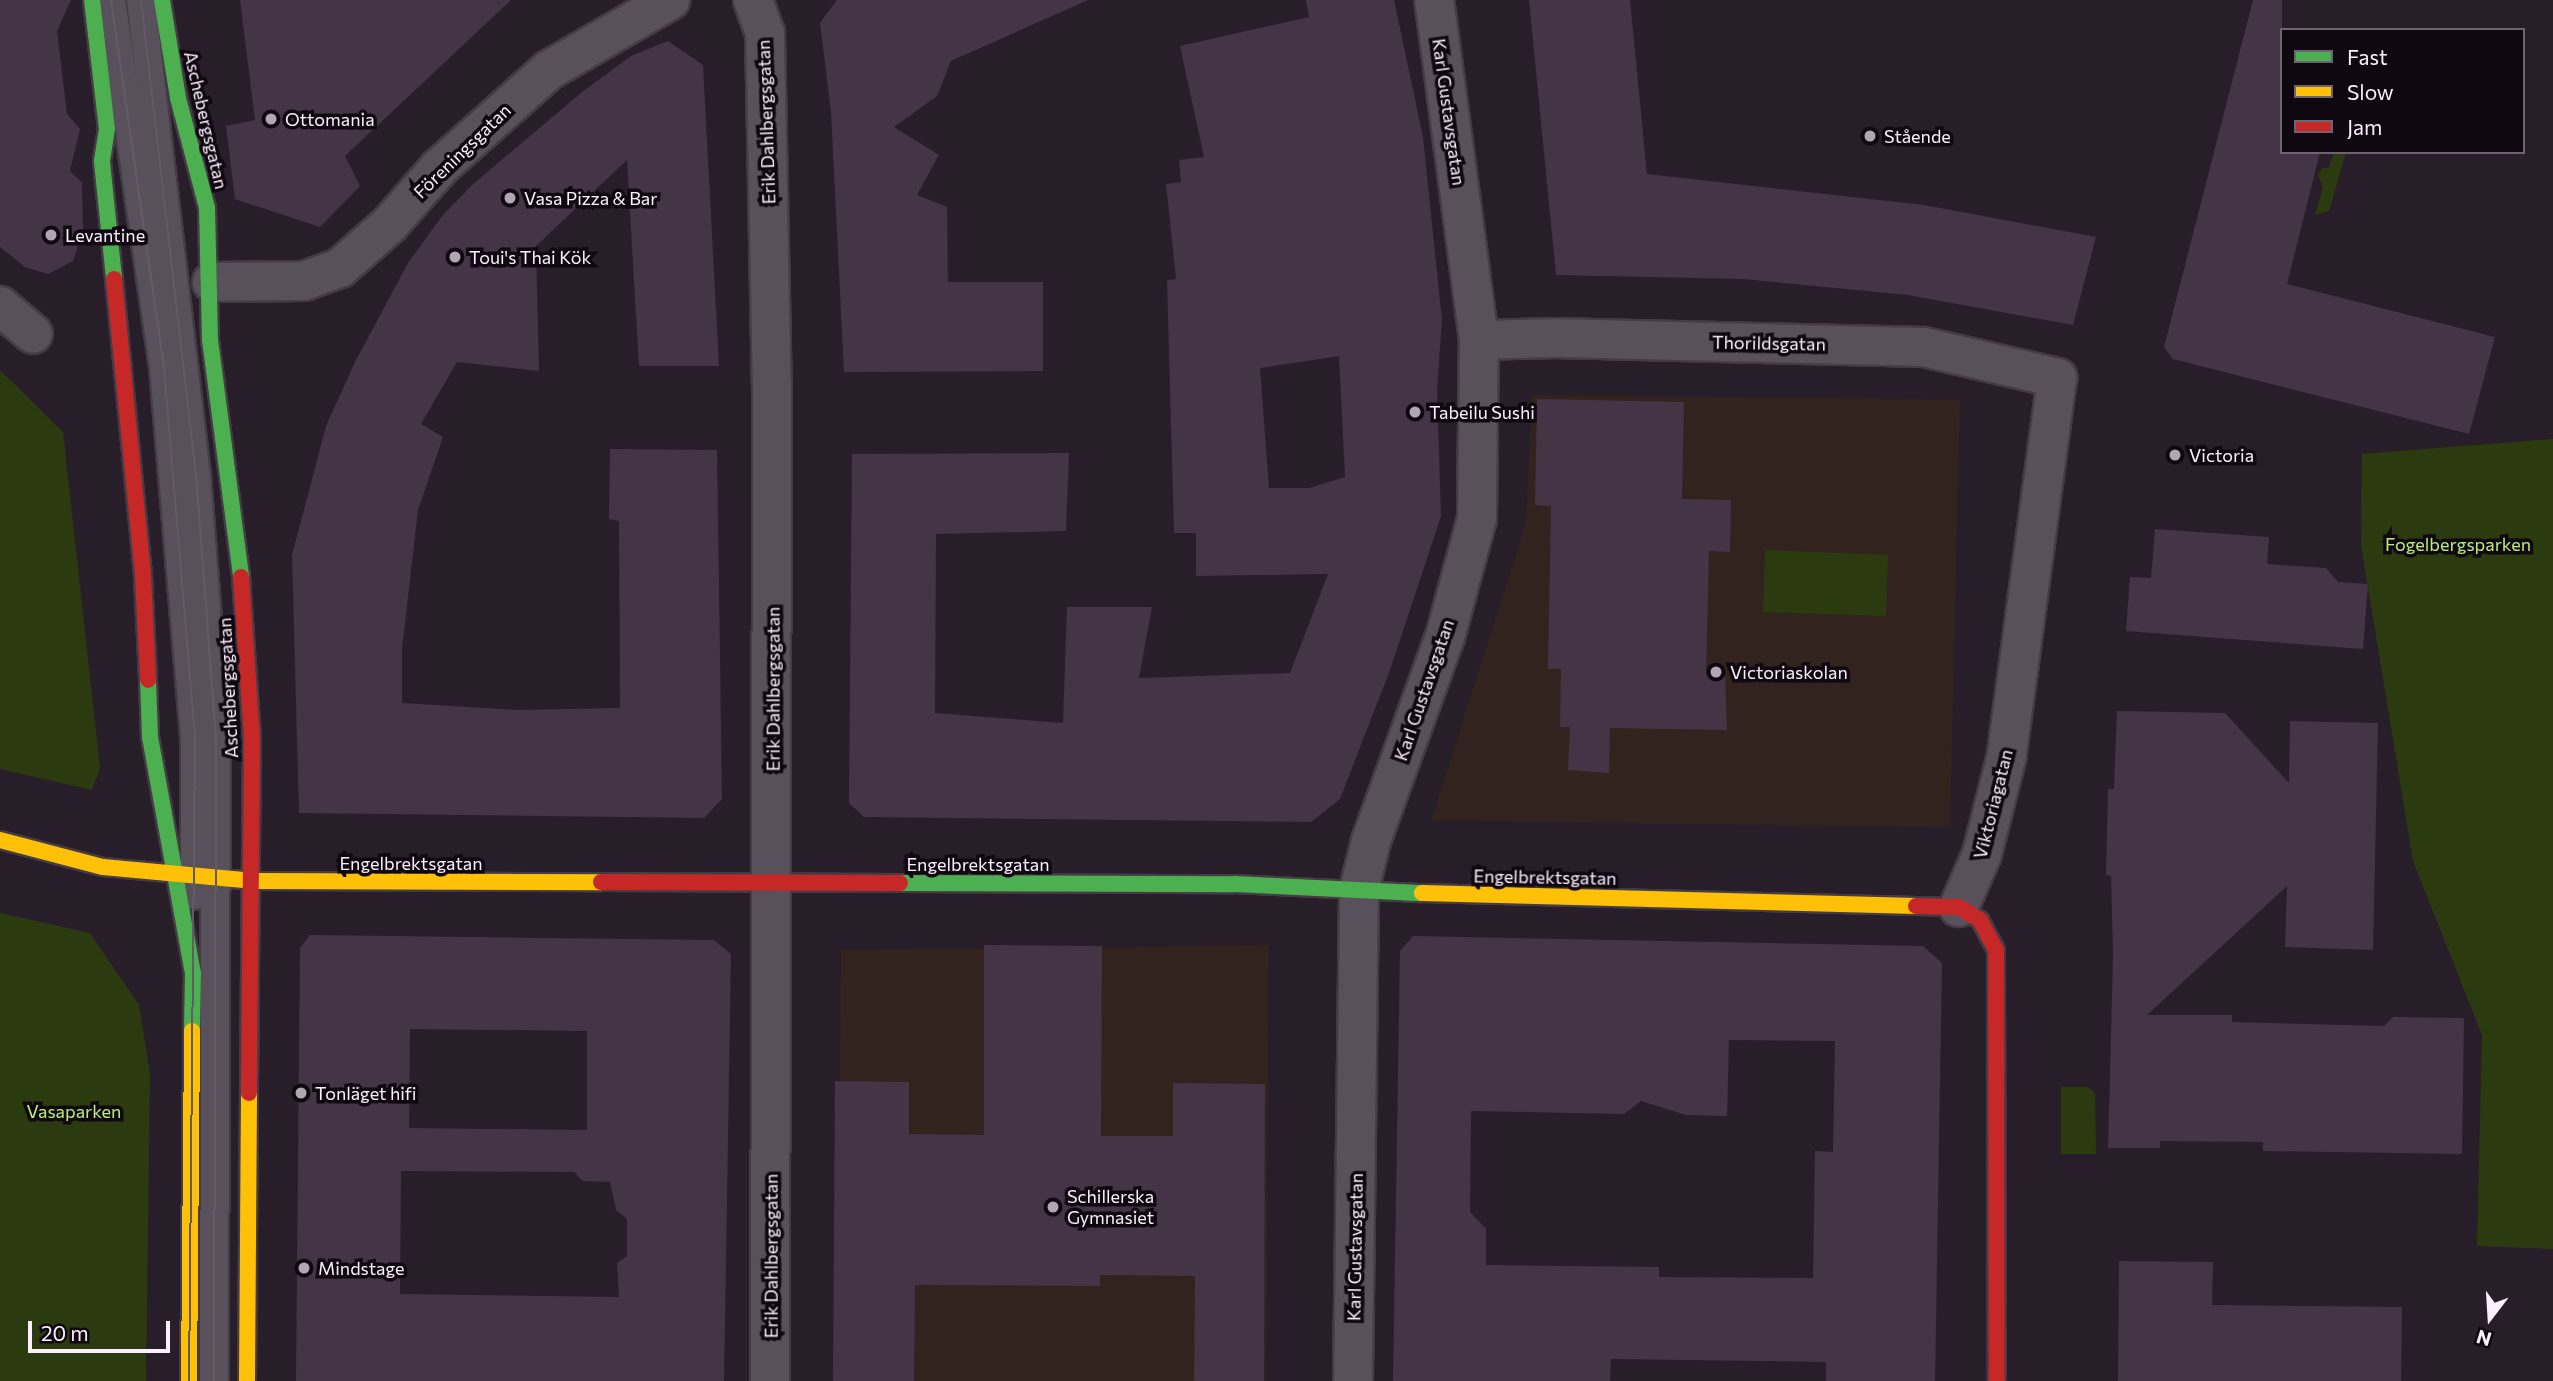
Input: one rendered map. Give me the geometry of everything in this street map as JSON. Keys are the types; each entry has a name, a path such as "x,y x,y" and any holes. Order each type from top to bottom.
{"street":[{"path":"92,0 107,129 102,162 143,576 150,737 197,877"},
{"name":"Aschebergsgatan","path":"162,0 178,98 197,154 207,208 212,282 210,340 240,562 252,739 254,881 247,1381"},
{"name":"Föreningsgatan","path":"212,282 304,281 340,268 389,225 439,168 550,70 670,0"},
{"name":"Erik Dahlbergsgatan","path":"753,0 765,33 773,413 770,1381"},
{"name":"Karl Gustavsgatan","path":"1353,1381 1359,890 1371,841 1445,637 1476,518 1479,340 1434,0"},
{"path":"0,306 33,334"},
{"name":"Thorildsgatan","path":"1479,340 1555,338 1924,347 2057,378"},
{"name":"Viktoriagatan","path":"1959,906 1982,854 2007,755 2057,378"},
{"name":"Engelbrektsgatan","path":"0,840 103,867 254,881 1235,884 1359,890 1959,906"},
{"path":"1959,906 1980,920 1996,950 1997,1381"},
{"path":"189,1381 193,973"}],"lane":[{"path":"111,0 164,368 195,738 197,877 214,1381"},
{"path":"141,0 197,474 216,738 197,877 193,973"}],"shaded area":[{"name":"Victoriaskolan","path":"1532,395 1960,400 1950,827 1431,821 1526,523"},
{"name":"Schillerska Gymnasiet","path":"1269,945 1266,1381 837,1381 841,950"}],"green space":[{"path":"2333,154 2345,154 2329,211 2315,215 2323,187 2318,176 2322,168 2329,168"},
{"path":"0,370 63,432 100,768 92,790 0,769"},
{"name":"Fogelbergsparken","path":"2553,439 2553,1249 2477,1246 2482,1035 2413,861 2361,545 2362,454"},
{"path":"1765,550 1888,555 1886,616 1763,612"},
{"name":"Vasaparken","path":"0,913 90,933 139,1005 150,1073 146,1381 0,1381"},
{"path":"2061,1087 2088,1087 2095,1093 2096,1154 2061,1154"}],"building":[{"path":"0,0 71,0 57,31 67,114 80,129 70,171 82,183 83,231 73,261 48,274 25,267 0,247"},
{"path":"240,0 511,0 345,156 360,186 320,227 235,199 226,126 255,120"},
{"path":"837,0 1088,0 951,61 937,96 894,127 939,155 917,195 947,207 948,282 1043,282 1043,371 844,372 831,112 820,23"},
{"path":"1306,0 1394,0 1423,137 1442,320 1437,389 1441,516 1390,670 1340,799 1311,822 864,817 849,803 852,454 1069,453 1066,531 936,534 935,713 1063,723 1067,607 1152,607 1139,678 1290,673 1328,574 1196,576 1196,533 1174,533 1167,280 1176,279 1166,184 1181,182 1179,160 1204,157 1180,46 1309,17","holes":["1339,356 1345,477 1309,488 1269,488 1260,368"]},
{"path":"1529,0 1630,0 1647,174 1924,205 2096,237 2073,325 1908,295 1743,279 1556,275"},
{"path":"2253,0 2282,0 2280,154 2320,154 2287,284 2495,337 2469,434 2173,359 2164,347"},
{"path":"668,41 703,65 719,366 639,366 627,160 536,246 539,371 457,362 421,424 443,437 418,510 402,649 402,703 518,710 620,708 619,521 609,519 610,449 717,450 722,799 704,818 299,813 292,555 326,426 355,362 408,263 442,216 472,185 582,92 631,56"},
{"path":"1537,399 1684,402 1682,499 1731,500 1730,552 1709,551 1706,674 1725,675 1727,730 1610,728 1609,773 1568,770 1570,727 1560,727 1561,669 1548,669 1551,506 1535,505"},
{"path":"2155,529 2269,537 2267,564 2326,568 2338,582 2368,584 2363,649 2126,631 2130,577 2151,578"},
{"path":"2117,711 2225,713 2289,783 2290,721 2378,723 2373,950 2285,947 2287,886 2147,1015 2232,1015 2232,1022 2384,1026 2393,1017 2464,1018 2462,1154 2263,1151 2263,1142 2160,1141 2160,1148 2108,1148 2113,956 2111,876 2106,875 2108,789 2114,789"},
{"path":"310,935 714,940 731,954 724,1381 296,1381 300,948","holes":["410,1029 587,1031 587,1130 409,1128","401,1171 574,1172 583,1181 610,1182 616,1210 627,1219 627,1256 617,1263 619,1297 400,1294"]},
{"path":"1413,936 1923,946 1942,963 1935,1381 1826,1381 1826,1362 1611,1359 1610,1381 1393,1381 1400,951","holes":["1729,1040 1835,1041 1833,1152 1815,1151 1813,1278 1659,1277 1659,1267 1486,1265 1486,1229 1470,1212 1471,1111 1624,1114 1641,1101 1686,1115 1727,1116"]},
{"path":"984,945 1102,946 1101,1136 1173,1136 1173,1083 1265,1084 1264,1381 1194,1381 1195,1276 1100,1275 1100,1286 915,1285 914,1381 833,1381 835,1081 909,1082 909,1134 984,1135"},
{"path":"2119,1261 2213,1262 2212,1305 2402,1307 2401,1381 2118,1381"}],"tram line":[{"path":"111,0 164,368 195,738 189,1381"},
{"path":"141,0 196,474 216,738 214,1381"}],"traffic: fast":[{"path":"92,0 107,129 102,162 114,279"},
{"path":"162,0 178,98 207,208 210,340 241,577"},
{"path":"148,680 150,737 193,973 192,1031"},
{"path":"900,883 1235,884 1422,893"}],"traffic: slow":[{"path":"0,840 103,867 254,881 601,882"},
{"path":"1422,893 1916,906"},
{"path":"189,1381 192,1031"},
{"path":"247,1381 249,1093"}],"traffic: jam":[{"path":"114,279 143,576 148,680"},
{"path":"241,577 252,739 249,1093"},
{"path":"601,882 900,883"},
{"path":"1916,906 1959,907 1980,920 1996,950 1997,1381"}],"place":[{"name":"Ottomania","path":"271,119"},
{"name":"Stående","path":"1870,136"},
{"name":"Vasa Pizza & Bar","path":"510,198"},
{"name":"Levantine","path":"51,235"},
{"name":"Toui's Thai Kök","path":"455,257"},
{"name":"Tabeilu Sushi","path":"1415,412"},
{"name":"Victoria","path":"2175,455"},
{"name":"Victoriaskolan","path":"1716,672"},
{"name":"Tonläget hifi","path":"301,1093"},
{"name":"Schillerska Gymnasiet","path":"1053,1207"},
{"name":"Mindstage","path":"304,1268"}]}
